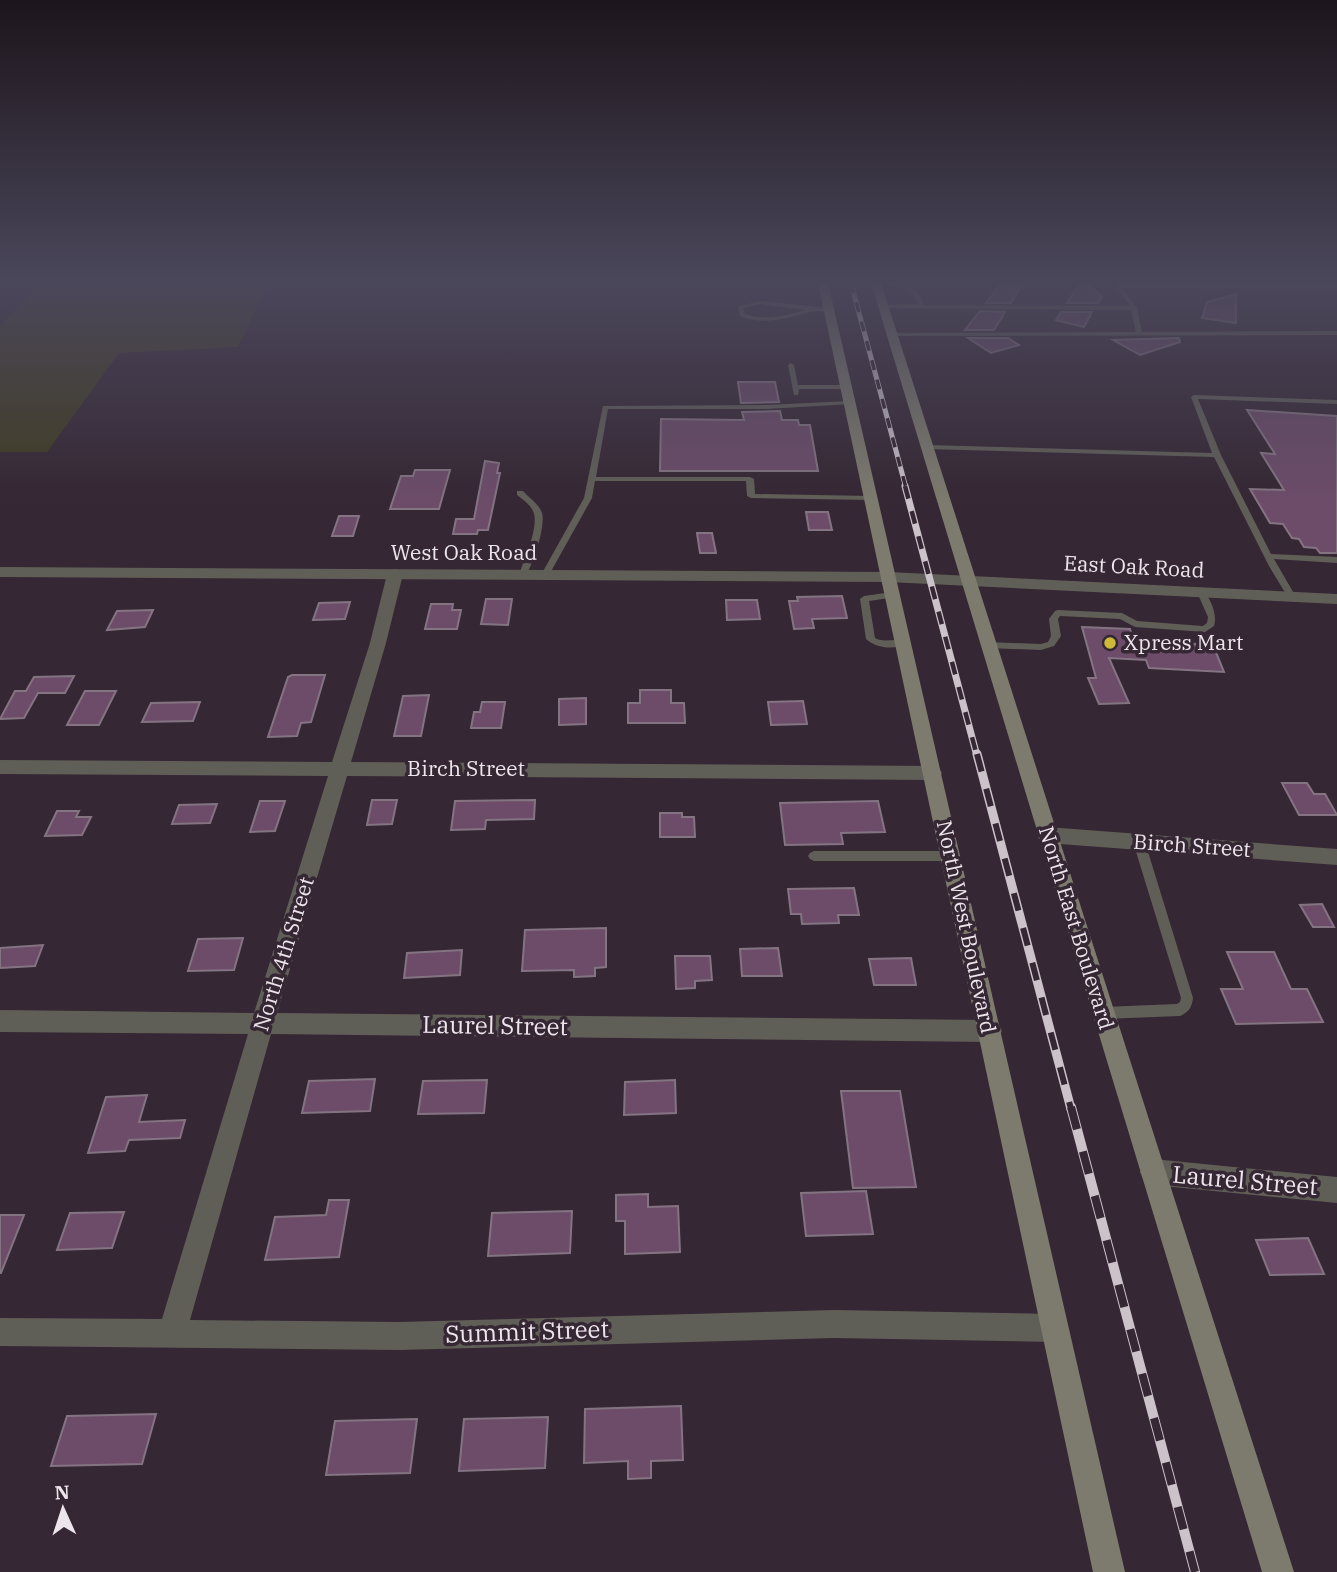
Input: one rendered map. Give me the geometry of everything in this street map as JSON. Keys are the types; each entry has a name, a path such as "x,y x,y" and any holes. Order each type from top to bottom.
{"main road":[{"name":"North West Boulevard","path":"835,356 848,395 1109,1572"},
{"name":"North East Boulevard","path":"898,356 1278,1572"}],"street":[{"name":"West Oak Road","path":"0,572 545,575 890,586 929,578"},
{"name":"North 4th Street","path":"172,1334 200,1230 378,643 395,574"},
{"name":"East Oak Road","path":"929,578 1337,599"},
{"name":"Birch Street","path":"0,767 932,773"},
{"name":"Birch Street","path":"1047,835 1337,857"},
{"name":"Laurel Street","path":"0,1021 989,1031"},
{"name":"Laurel Street","path":"1153,1172 1337,1189"},
{"name":"Summit Street","path":"0,1332 399,1336 834,1324 1055,1328"}],"lane":[{"path":"791,365 798,404"},
{"path":"795,387 848,395"},
{"path":"545,575 588,498 605,407 766,407 848,395"},
{"path":"1292,597 1217,455 1194,397 1337,402"},
{"path":"927,447 1217,455"},
{"path":"591,479 750,479 751,496 870,498"},
{"path":"520,494 538,514 538,526 523,575"},
{"path":"1268,556 1337,560"},
{"path":"890,586 864,598 871,639 879,644 903,643"},
{"path":"988,645 1041,647 1051,644 1056,636 1053,619 1058,613 1122,616 1135,624 1205,629 1211,624 1212,617 1201,592"},
{"path":"1103,1013 1180,1010 1186,1005 1187,998 1139,842"},
{"path":"814,856 951,856"}],"shaded area":[{"path":"0,356 117,356 47,452 0,452"}],"building":[{"path":"738,382 775,382 779,402 741,403"},
{"path":"1247,410 1337,416 1337,553 1320,553 1316,548 1304,547 1299,539 1292,538 1283,524 1270,523 1250,489 1284,490 1261,453 1275,454"},
{"path":"780,411 782,420 798,420 799,425 810,425 818,471 660,471 661,419 744,420 742,412"},
{"path":"485,461 499,463 497,473 500,473 488,530 478,530 477,534 453,534 456,519 474,519"},
{"path":"415,470 450,470 439,509 390,509 401,476 413,476"},
{"path":"806,512 828,512 832,530 809,530"},
{"path":"339,516 359,516 353,536 332,536"},
{"path":"697,533 712,533 716,553 700,553"},
{"path":"842,596 847,618 812,619 814,628 794,629 789,601 798,601 797,597"},
{"path":"486,599 512,599 508,625 481,624"},
{"path":"726,600 757,600 760,619 727,620"},
{"path":"350,602 345,619 313,620 319,603"},
{"path":"431,604 453,604 452,610 461,610 457,629 425,629"},
{"path":"153,610 145,627 107,630 117,611"},
{"path":"1082,627 1130,629 1133,640 1213,645 1224,672 1149,668 1146,660 1109,658 1129,703 1099,704 1088,678 1096,678"},
{"path":"325,675 311,722 301,723 297,736 268,737 288,677"},
{"path":"74,676 65,693 38,693 24,718 0,719 15,691 26,691 34,677"},
{"path":"640,690 671,690 671,703 684,703 685,723 628,723 628,703 640,703"},
{"path":"85,691 116,691 99,725 67,725"},
{"path":"429,695 421,736 394,736 403,696"},
{"path":"586,698 586,724 559,725 559,699"},
{"path":"803,701 807,724 771,725 768,702"},
{"path":"200,702 193,721 142,722 151,703"},
{"path":"482,702 505,702 501,728 471,728 474,712 480,712"},
{"path":"1282,783 1307,783 1314,794 1325,794 1337,815 1299,815"},
{"path":"372,800 397,800 392,824 367,825"},
{"path":"535,800 534,819 486,820 485,829 451,830 455,801"},
{"path":"260,801 285,801 275,831 250,832"},
{"path":"878,801 885,832 841,833 843,844 785,845 780,803"},
{"path":"217,804 210,823 172,824 179,805"},
{"path":"57,811 79,811 76,817 91,817 82,835 45,836"},
{"path":"660,813 682,813 682,817 694,817 695,837 660,837"},
{"path":"854,888 859,915 838,915 839,923 802,924 801,914 791,914 788,889"},
{"path":"1322,904 1334,927 1313,927 1300,905"},
{"path":"606,928 606,967 595,968 595,976 574,977 574,970 522,971 525,930"},
{"path":"243,938 234,970 188,971 198,939"},
{"path":"43,945 35,966 0,968 0,948"},
{"path":"778,948 782,976 742,976 740,949"},
{"path":"462,950 460,975 404,978 407,953"},
{"path":"1227,952 1274,952 1291,989 1307,989 1323,1022 1236,1024 1221,989 1243,989"},
{"path":"675,956 710,956 712,980 695,981 695,988 676,989"},
{"path":"911,958 916,985 874,985 869,959"},
{"path":"375,1079 370,1111 302,1113 309,1081"},
{"path":"487,1080 484,1113 418,1114 423,1081"},
{"path":"675,1080 676,1113 624,1115 625,1082"},
{"path":"841,1091 900,1091 916,1187 853,1188"},
{"path":"147,1095 139,1122 185,1120 180,1138 129,1140 125,1151 88,1153 106,1097"},
{"path":"866,1191 873,1234 806,1236 801,1193"},
{"path":"648,1194 648,1207 678,1206 680,1252 625,1254 625,1221 616,1221 616,1195"},
{"path":"329,1200 349,1200 339,1257 265,1260 275,1217 326,1215"},
{"path":"572,1211 570,1253 488,1256 492,1213"},
{"path":"124,1212 112,1248 57,1250 70,1213"},
{"path":"0,1215 24,1215 1,1273 0,1273"},
{"path":"1308,1238 1324,1274 1270,1275 1256,1240"},
{"path":"681,1406 683,1460 651,1461 651,1478 628,1479 628,1461 584,1463 585,1409"},
{"path":"156,1414 142,1464 51,1466 67,1416"},
{"path":"548,1417 545,1468 459,1471 464,1419"},
{"path":"417,1419 410,1473 326,1475 335,1421"}],"railway":[{"path":"871,356 906,488"},
{"path":"905,486 977,756"},
{"path":"977,754 1071,1109"},
{"path":"1071,1107 1195,1572"}],"place":[{"name":"Xpress Mart","path":"1110,643"}]}
